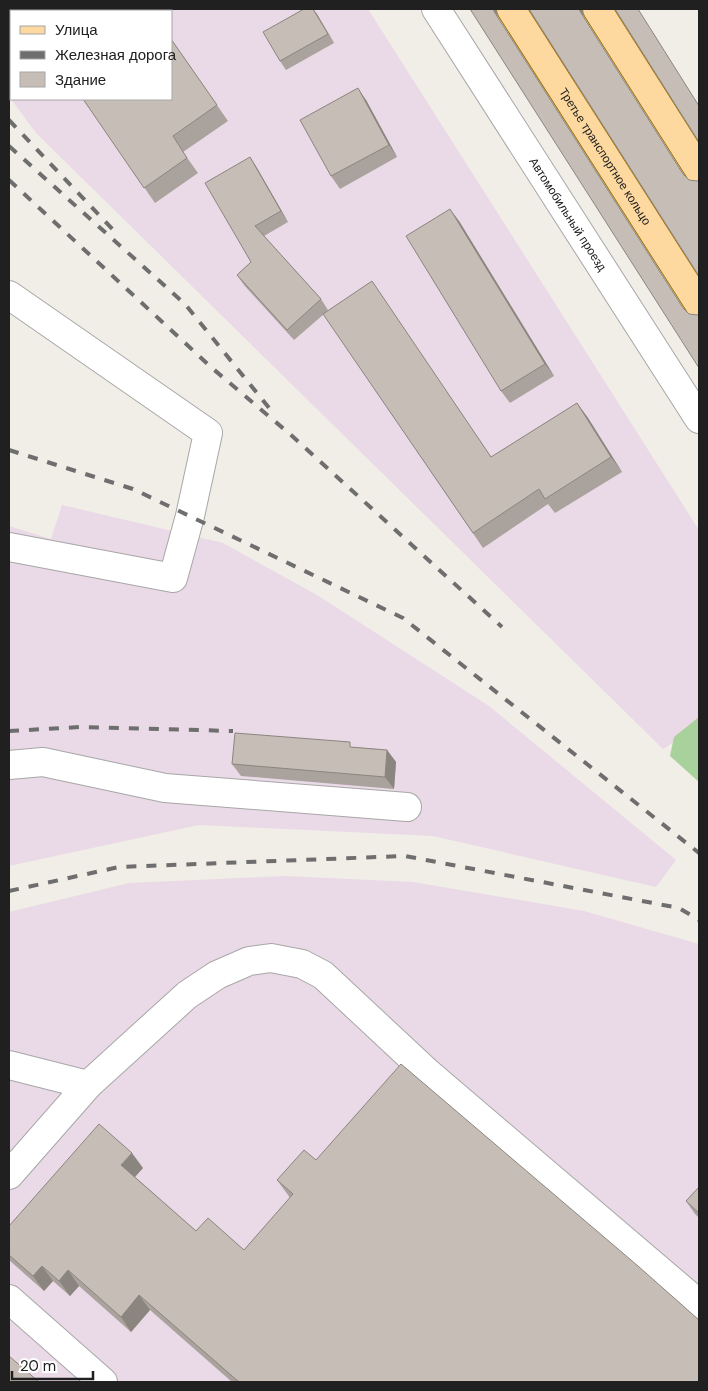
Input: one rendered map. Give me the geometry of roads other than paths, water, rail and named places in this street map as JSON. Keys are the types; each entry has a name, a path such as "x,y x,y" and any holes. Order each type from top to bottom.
{"main road":[{"name":"Третье транспортное кольцо","path":"511,9 699,304"},
{"path":"597,9 699,170"}],"street":[{"name":"Автомобильный проезд","path":"436,9 699,419"},
{"path":"9,295 208,433 190,516 173,578 9,547"},
{"path":"9,765 43,762 165,788 407,806"},
{"path":"9,1175 88,1085 187,995 217,975 249,961 271,958 302,964 323,975 428,1073 699,1304"},
{"path":"9,1065 88,1085"},
{"path":"9,1299 104,1382"}],"railway":[{"path":"9,120 119,236"},
{"path":"9,146 185,304 274,414"},
{"path":"9,180 212,368 291,435 502,627"},
{"path":"9,450 133,489 403,618 699,853"},
{"path":"9,731 81,727 233,731"},
{"path":"9,891 119,867 405,856 679,908 699,920"}]}
